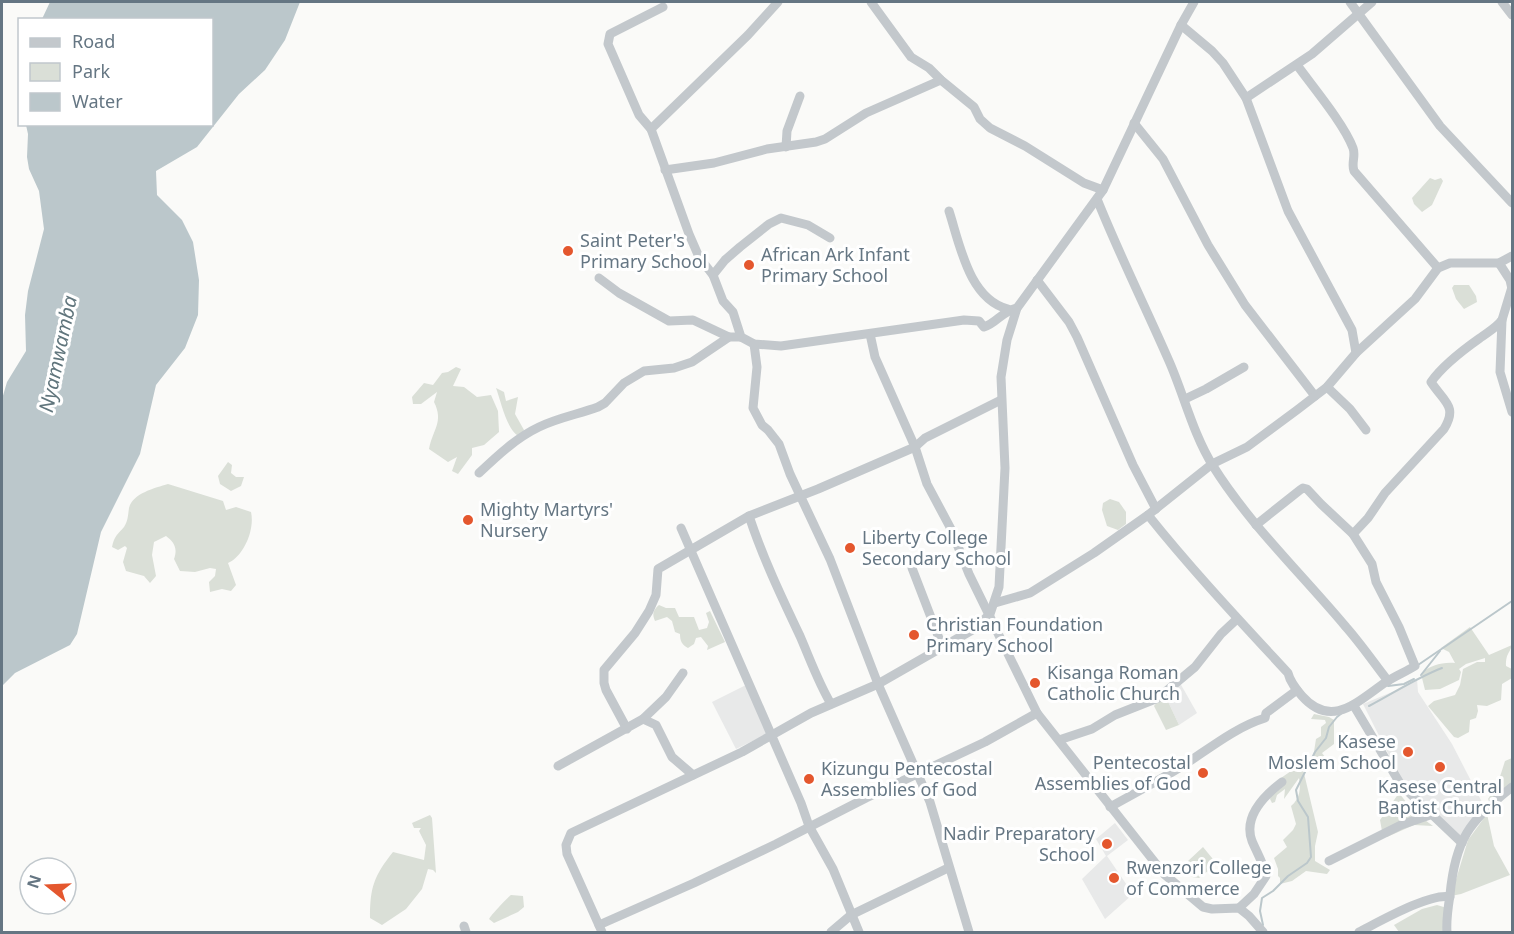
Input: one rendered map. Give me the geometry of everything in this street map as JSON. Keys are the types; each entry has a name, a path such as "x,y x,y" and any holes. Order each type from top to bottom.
{"street":[{"path":"651,129 748,35 778,2"},
{"path":"871,2 912,57 929,68 974,107 980,119 990,128 1025,146 1084,183 1102,190"},
{"path":"599,278 619,293 669,321 693,320 729,337 741,337 754,344 780,346 964,320 979,321 984,327 989,326 1013,309 1037,280 1102,190 1194,2"},
{"path":"1350,2 1440,126 1512,203"},
{"path":"1246,98 1297,65 1372,2"},
{"path":"1502,2 1512,15"},
{"path":"663,7 610,34 608,44 639,115 651,129 699,257 713,275 723,301 733,312 741,337"},
{"path":"1181,25 1206,45 1223,63 1246,98 1288,211 1352,330 1356,353"},
{"path":"1297,65 1349,140 1354,152 1352,164 1354,171 1438,268"},
{"path":"665,170 714,163 767,149 825,139 866,113 941,80"},
{"path":"786,147 787,131 800,96"},
{"path":"1134,123 1163,159 1208,246 1245,305 1316,396"},
{"path":"1096,199 1212,464 1256,525 1346,627 1388,681"},
{"path":"949,211 969,271 977,286 996,307 1013,309"},
{"path":"713,275 724,260 769,224 781,218 808,225 830,238"},
{"path":"995,603 1030,593 1094,553 1152,512 1212,464 1247,447 1316,396 1327,387 1356,353 1415,299 1438,268 1450,263 1499,263 1512,256"},
{"path":"1353,534 1368,518 1385,493 1444,429 1450,419 1450,408 1431,382 1472,344 1497,327 1502,320 1511,301 1512,288 1510,280 1499,263"},
{"path":"1037,280 1069,322 1077,337 1152,512 1185,561 1212,587 1237,619 1288,673 1290,681 1310,705 1319,709 1341,711 1354,706 1388,681 1415,666 1404,637 1376,582 1372,564 1353,534 1306,488 1256,525"},
{"path":"1013,309 1003,360 1001,400 1005,468 999,587 990,614 974,629 878,684 831,704 693,776 648,798 620,808 571,833 566,845 567,854 600,929 918,772 985,742 1037,713"},
{"path":"1502,320 1500,372 1512,412"},
{"path":"870,334 875,357 915,447 927,484 951,529 969,574 1037,713 1156,866 1198,904 1208,909 1239,908 1254,894 1266,876 1251,837 1252,818 1265,796 1282,782"},
{"path":"479,473 510,444 541,425 598,407 605,403 624,383 644,371 674,368 692,362 709,348 729,337"},
{"path":"754,344 757,367 753,408 762,425 779,444 790,474 840,585 878,684 918,772 930,802 969,933"},
{"path":"1185,399 1244,367"},
{"path":"1327,387 1366,430"},
{"path":"627,729 606,690 604,670 635,633 649,611 656,595 658,569 749,516 915,447 925,438 1001,400"},
{"path":"749,516 765,562 820,685 831,704"},
{"path":"681,528 809,826 833,869 859,933"},
{"path":"912,568 942,646"},
{"path":"1059,740 1092,729 1115,715 1158,698 1195,667 1221,634 1237,619"},
{"path":"558,766 643,719 666,697 683,673"},
{"path":"1110,807 1159,781 1253,722 1265,718 1266,713 1297,690"},
{"path":"1354,706 1401,785 1462,843"},
{"path":"643,719 656,725 672,757 693,776"},
{"path":"1447,933 1451,873 1466,832 1477,817 1512,787"},
{"path":"1329,861 1401,825 1430,815"},
{"path":"831,933 850,915 948,868"},
{"path":"1359,933 1416,905 1435,898 1449,897"},
{"path":"1239,908 1263,933"}],"shaded area":[{"path":"1417,679 1418,692 1452,744 1484,806 1462,840 1403,783 1363,704"},
{"path":"1180,683 1197,713 1179,725 1164,693"},
{"path":"746,685 769,733 736,749 712,702"},
{"path":"1115,823 1128,840 1107,856 1133,894 1105,919 1082,879 1106,856 1096,839"}],"green space":[{"path":"1430,178 1435,180 1441,178 1443,181 1432,205 1422,212 1414,204 1412,198"},
{"path":"1454,285 1469,285 1477,302 1464,309 1456,299 1452,288"},
{"path":"456,367 461,369 453,386 464,387 477,397 491,395 498,411 499,432 484,445 472,448 472,455 458,474 452,471 457,457 448,462 429,449 438,420 434,402 437,392 421,404 413,404 412,397 424,383 433,385 442,373"},
{"path":"496,388 504,392 506,401 518,397 515,414 524,430 521,437 508,423"},
{"path":"228,462 232,465 231,473 236,477 244,477 241,486 231,491 220,484 218,476"},
{"path":"168,484 223,501 226,510 236,507 251,512 250,534 247,541 239,554 228,563 236,585 231,591 222,589 210,592 209,582 215,576 216,569 210,568 195,572 180,571 174,559 176,552 174,546 166,536 154,542 152,555 156,576 150,583 144,576 126,571 123,562 127,548 125,546 118,550 112,547 115,538 124,527 131,503 145,492"},
{"path":"1110,499 1119,502 1126,512 1126,524 1118,530 1107,526 1102,510 1103,503"},
{"path":"659,605 675,608 679,617 694,617 699,630 707,628 709,622 706,613 710,611 725,642 707,650 708,646 701,637 696,638 694,644 688,648 684,646 680,634 675,632 672,621 667,617 655,621 654,612"},
{"path":"1470,627 1489,655 1512,645 1506,666 1512,669 1512,678 1502,684 1501,700 1487,706 1477,705 1476,718 1470,720 1469,732 1458,738 1454,737 1428,706 1434,701 1455,695 1460,685 1463,669 1477,662 1485,662 1485,658 1466,664 1459,669 1461,672 1459,680 1440,689 1425,690 1421,674 1436,665 1455,663 1449,652 1441,648"},
{"path":"1164,693 1179,725 1166,730 1154,706"},
{"path":"1314,714 1334,720 1334,744 1322,753 1325,757 1312,764 1316,739 1321,736 1321,727 1326,723 1325,720 1311,719"},
{"path":"1512,758 1512,789 1491,804 1488,799 1497,786 1505,761"},
{"path":"1303,769 1318,832 1315,861 1330,870 1327,874 1306,871 1292,881 1280,884 1274,858 1287,847 1283,840 1296,824 1291,806 1299,793 1299,778 1284,799 1285,789 1277,795 1275,802 1272,803 1270,799 1273,792 1285,783 1281,778 1291,771"},
{"path":"1399,793 1414,812 1433,826 1414,825 1387,837 1382,831 1380,820"},
{"path":"1487,814 1494,846 1510,875 1451,896 1468,840"},
{"path":"430,815 436,873 428,869 422,889 406,909 382,925 370,918 372,890 377,875 393,852 424,860 426,845 419,831 421,828 414,828 412,823"},
{"path":"1203,847 1217,864 1199,878 1192,877 1189,872 1195,867 1194,862 1189,864 1188,861"},
{"path":"511,895 523,896 524,907 494,923 489,919"},
{"path":"1437,905 1447,908 1443,932 1399,932 1394,925 1422,909"}],"water":[{"name":"Nyamwamba","path":"50,2 300,2 285,40 265,70 239,94 197,147 156,171 157,195 182,220 193,242 199,280 198,315 185,348 156,385 140,454 101,532 77,634 70,645 15,673 2,686 2,399 7,382 26,351 25,315 28,291 44,229 39,191 29,169 26,126 213,126 213,18 42,18"}],"waterway":[{"path":"1418,665 1512,601"},
{"path":"1421,675 1440,651"},
{"path":"1369,706 1442,668"},
{"path":"1388,686 1404,684 1414,679"},
{"path":"1263,925 1260,911 1262,898 1307,863 1311,857 1308,817 1298,801 1296,790 1315,752 1326,738 1329,727 1342,713"}],"place":[{"name":"Saint Peter's Primary School","path":"568,251"},
{"name":"African Ark Infant Primary School","path":"749,265"},
{"name":"Mighty Martyrs' Nursery","path":"468,520"},
{"name":"Liberty College Secondary School","path":"850,548"},
{"name":"Christian Foundation Primary School","path":"914,635"},
{"name":"Kisanga Roman Catholic Church","path":"1035,683"},
{"name":"Kasese Moslem School","path":"1408,752"},
{"name":"Kasese Central Baptist Church","path":"1440,767"},
{"name":"Pentecostal Assemblies of God","path":"1203,773"},
{"name":"Kizungu Pentecostal Assemblies of God","path":"809,779"},
{"name":"Nadir Preparatory School","path":"1107,844"},
{"name":"Rwenzori College of Commerce","path":"1114,878"}]}
